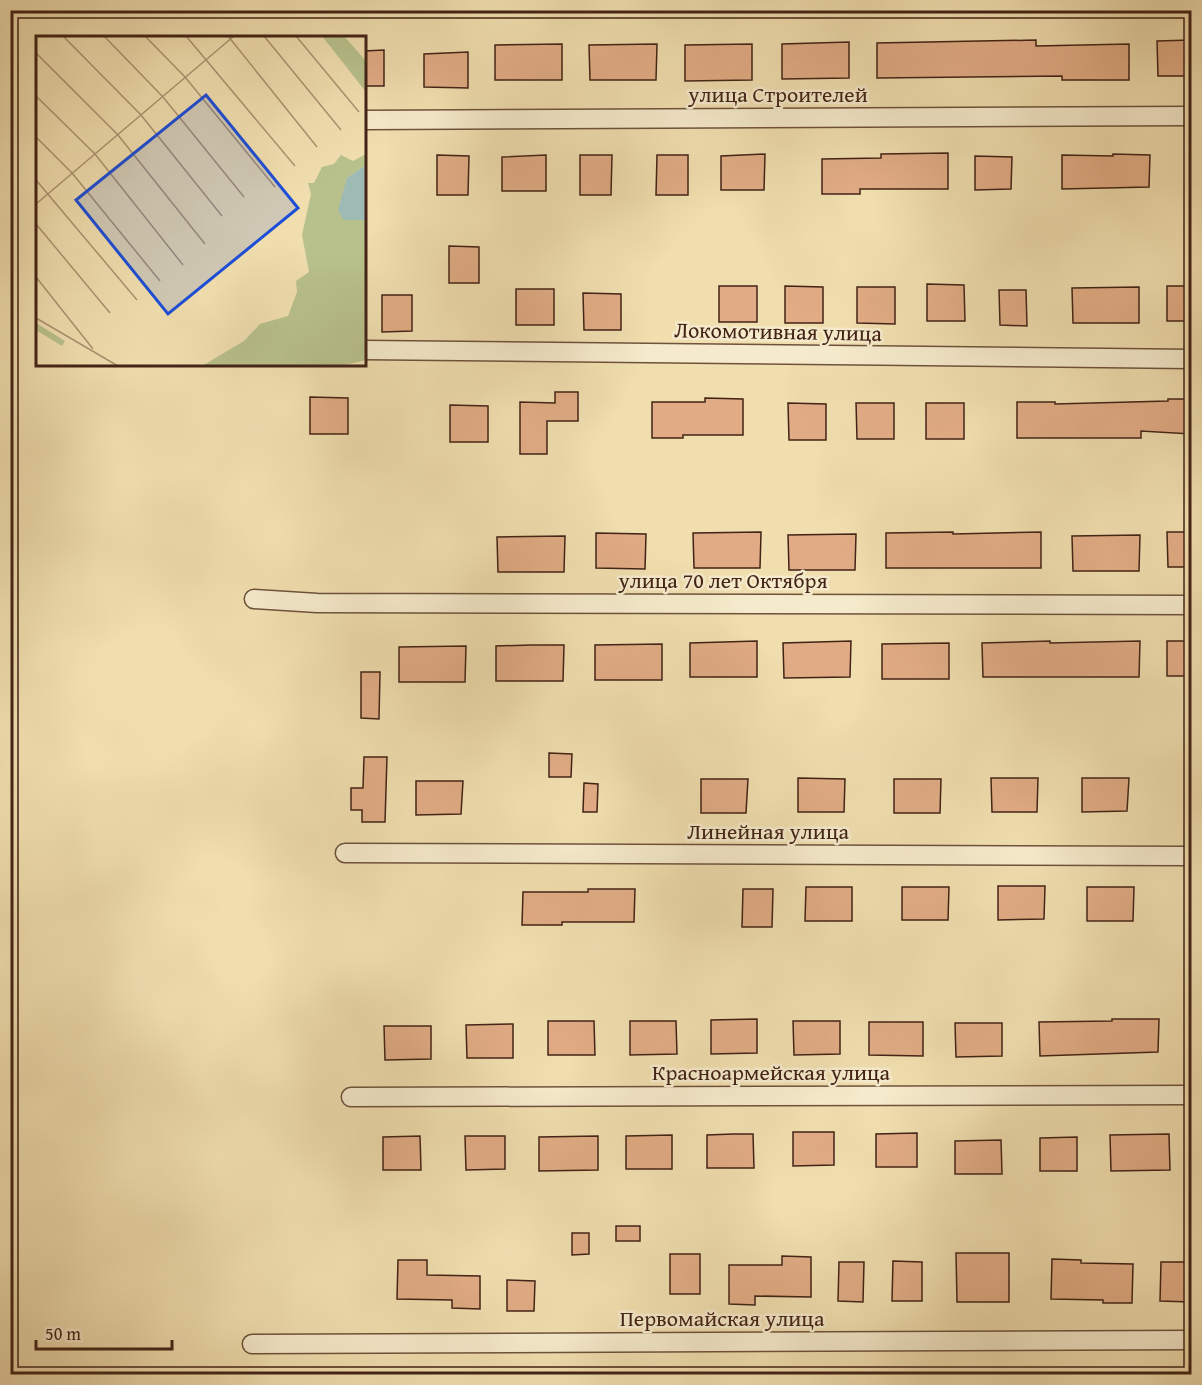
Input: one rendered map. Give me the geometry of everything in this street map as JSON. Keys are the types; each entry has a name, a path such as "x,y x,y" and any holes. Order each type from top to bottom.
{"street":[{"name":"улица Строителей","path":"366,120 1191,116"},
{"name":"Локомотивная улица","path":"366,350 1191,359"},
{"name":"улица 70 лет Октября","path":"254,599 317,603 1191,605"},
{"name":"Линейная улица","path":"345,853 1191,856"},
{"name":"Красноармейская улица","path":"351,1097 1191,1095"},
{"name":"Первомайская улица","path":"252,1344 1191,1340"}],"building":[{"path":"1036,40 1036,46 1129,44 1129,80 1062,80 1062,76 877,78 877,43"},
{"path":"1191,40 1191,76 1158,76 1157,41"},
{"path":"849,42 849,78 782,79 782,44"},
{"path":"562,44 562,80 495,80 495,45"},
{"path":"657,44 656,80 590,80 589,45"},
{"path":"752,44 752,80 685,81 685,45"},
{"path":"384,50 384,86 366,86 366,51"},
{"path":"468,52 468,88 424,87 424,54"},
{"path":"948,153 948,189 860,189 860,194 822,194 822,159 881,158 881,154"},
{"path":"765,154 764,190 721,190 721,156"},
{"path":"1113,154 1150,155 1149,187 1062,189 1062,155 1113,156"},
{"path":"437,155 469,156 468,195 437,195"},
{"path":"546,155 546,191 502,191 502,157"},
{"path":"580,155 612,155 611,195 580,195"},
{"path":"657,155 688,155 688,195 656,195"},
{"path":"975,156 1012,157 1011,189 975,190"},
{"path":"449,246 479,247 479,283 449,283"},
{"path":"927,284 964,285 965,321 927,321"},
{"path":"719,286 757,286 757,322 719,322"},
{"path":"785,286 823,287 823,323 785,323"},
{"path":"1167,286 1191,286 1191,321 1167,321"},
{"path":"857,287 895,287 895,324 857,323"},
{"path":"1139,287 1139,323 1073,323 1072,288"},
{"path":"516,289 554,289 554,325 516,325"},
{"path":"999,290 1026,290 1027,326 1000,325"},
{"path":"583,293 621,294 621,330 584,330"},
{"path":"382,295 412,295 412,331 382,332"},
{"path":"555,392 578,392 578,421 547,421 547,454 520,454 520,402 555,403"},
{"path":"310,397 348,398 348,434 310,434"},
{"path":"705,398 743,399 743,435 683,435 683,438 652,438 652,402 705,402"},
{"path":"1168,399 1191,399 1191,434 1141,431 1141,438 1017,438 1017,402 1055,402 1055,404 1168,401"},
{"path":"788,403 826,404 826,440 789,440"},
{"path":"856,403 894,403 894,439 857,439"},
{"path":"926,403 964,403 964,439 926,439"},
{"path":"450,405 488,406 488,442 450,442"},
{"path":"761,532 760,568 694,568 693,533"},
{"path":"953,532 953,534 1041,532 1041,568 886,568 886,533"},
{"path":"1167,532 1191,532 1191,567 1168,567"},
{"path":"596,533 646,534 645,569 596,568"},
{"path":"856,534 855,570 789,570 788,535"},
{"path":"1140,535 1139,571 1073,571 1072,536"},
{"path":"565,536 564,572 498,572 497,537"},
{"path":"757,641 757,677 690,677 690,643"},
{"path":"851,641 850,677 784,678 783,643"},
{"path":"1050,641 1050,643 1140,641 1139,677 983,677 982,643"},
{"path":"1167,641 1191,641 1191,676 1167,676"},
{"path":"949,643 949,679 882,679 882,644"},
{"path":"662,644 662,680 595,680 595,645"},
{"path":"564,645 563,681 496,681 496,646"},
{"path":"466,646 465,682 399,682 399,647"},
{"path":"361,672 380,672 379,719 361,718"},
{"path":"549,753 572,754 571,777 549,777"},
{"path":"364,757 387,757 385,822 362,822 362,810 351,810 351,788 363,788"},
{"path":"798,778 845,779 844,812 798,812"},
{"path":"991,778 1038,778 1037,812 992,812"},
{"path":"1082,778 1129,778 1127,811 1082,812"},
{"path":"701,779 748,779 746,813 701,813"},
{"path":"894,779 941,779 940,813 894,813"},
{"path":"416,781 463,781 461,814 416,815"},
{"path":"584,783 598,784 597,812 583,812"},
{"path":"998,886 1045,886 1044,919 998,920"},
{"path":"806,887 852,887 852,921 805,921"},
{"path":"902,887 949,887 948,920 902,920"},
{"path":"1087,887 1134,887 1133,921 1087,921"},
{"path":"588,889 635,889 634,922 562,922 562,925 522,925 523,892 588,892"},
{"path":"743,889 773,889 772,927 742,927"},
{"path":"757,1019 757,1053 711,1054 711,1020"},
{"path":"1112,1019 1159,1019 1158,1052 1040,1056 1039,1022 1112,1021"},
{"path":"548,1021 594,1021 595,1055 548,1055"},
{"path":"630,1021 676,1021 677,1054 630,1055"},
{"path":"793,1021 840,1021 840,1054 794,1055"},
{"path":"869,1022 923,1022 923,1056 869,1055"},
{"path":"955,1023 1002,1023 1002,1056 956,1057"},
{"path":"513,1024 513,1058 467,1058 466,1025"},
{"path":"384,1026 431,1026 431,1059 385,1060"},
{"path":"793,1132 834,1132 834,1165 793,1166"},
{"path":"917,1133 917,1167 876,1167 876,1134"},
{"path":"753,1134 754,1168 707,1168 707,1135"},
{"path":"1169,1134 1170,1170 1111,1171 1110,1135"},
{"path":"672,1135 672,1169 626,1169 626,1136"},
{"path":"420,1136 421,1170 383,1170 383,1137"},
{"path":"465,1136 505,1136 505,1169 466,1170"},
{"path":"598,1136 598,1170 539,1171 539,1137"},
{"path":"1077,1137 1077,1171 1040,1171 1040,1138"},
{"path":"1001,1140 1002,1174 955,1174 955,1141"},
{"path":"616,1226 640,1226 640,1241 616,1241"},
{"path":"572,1233 589,1233 589,1254 572,1255"},
{"path":"956,1253 1009,1253 1009,1302 957,1302"},
{"path":"670,1254 700,1254 700,1294 670,1294"},
{"path":"782,1256 811,1257 811,1297 755,1296 755,1305 729,1304 729,1265 782,1265"},
{"path":"1052,1259 1081,1260 1081,1263 1133,1264 1132,1303 1051,1299"},
{"path":"398,1260 427,1260 427,1275 480,1276 480,1309 452,1308 452,1300 397,1299"},
{"path":"893,1261 922,1262 922,1301 892,1301"},
{"path":"839,1262 864,1262 863,1302 838,1301"},
{"path":"1161,1262 1190,1262 1190,1302 1160,1301"},
{"path":"507,1280 535,1281 534,1311 507,1311"}]}
